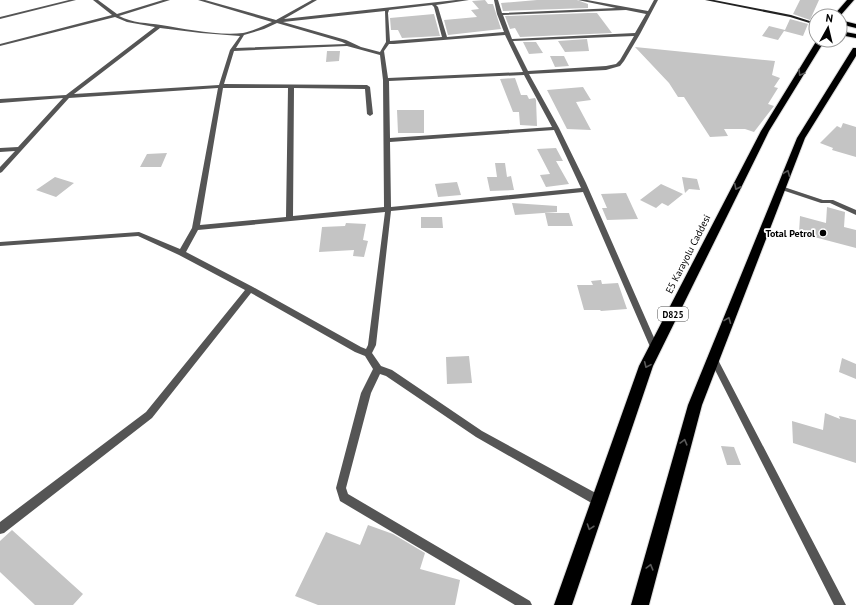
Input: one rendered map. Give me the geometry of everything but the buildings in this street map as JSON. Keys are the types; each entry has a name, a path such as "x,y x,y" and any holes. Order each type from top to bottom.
{"highway":[{"path":"844,8 851,0"},
{"name":"E5 Karayolu Caddesi","path":"563,605 646,366 765,132 816,48"},
{"path":"640,605 694,404 801,138 844,66 856,50"}],"street":[{"path":"0,18 74,0"},
{"path":"96,0 122,18 160,26 229,34 243,34 266,26 315,0"},
{"path":"0,45 117,15 168,0"},
{"path":"200,0 344,41 382,54"},
{"path":"276,21 467,0"},
{"path":"496,0 499,14 509,36 526,73 556,128 616,257 655,348"},
{"path":"580,0 650,13"},
{"path":"386,80 606,68 618,65 638,34 656,0"},
{"path":"707,0 791,16 808,21"},
{"path":"721,0 808,16"},
{"path":"434,4 445,39"},
{"path":"499,14 625,9"},
{"path":"368,353 372,346 388,209 386,80 382,54 382,50 388,42 387,10"},
{"path":"0,171 68,96 160,26"},
{"path":"182,253 196,228 221,86 232,50 243,34"},
{"path":"388,42 509,36 638,34"},
{"path":"232,50 347,45 359,47"},
{"path":"0,101 221,86 367,87 370,114"},
{"path":"289,219 291,86"},
{"path":"387,140 556,128"},
{"path":"0,150 20,149"},
{"path":"781,188 823,202 831,201 856,213"},
{"path":"196,228 585,190"},
{"path":"0,244 139,234 182,253 250,288 358,350 368,353 378,369 389,373 479,434 599,501"},
{"path":"0,529 149,416 250,288"},
{"path":"713,358 840,605"},
{"path":"378,369 364,400 341,488 344,497 526,605"}],"place":[{"name":"Total Petrol","path":"823,233"}]}
